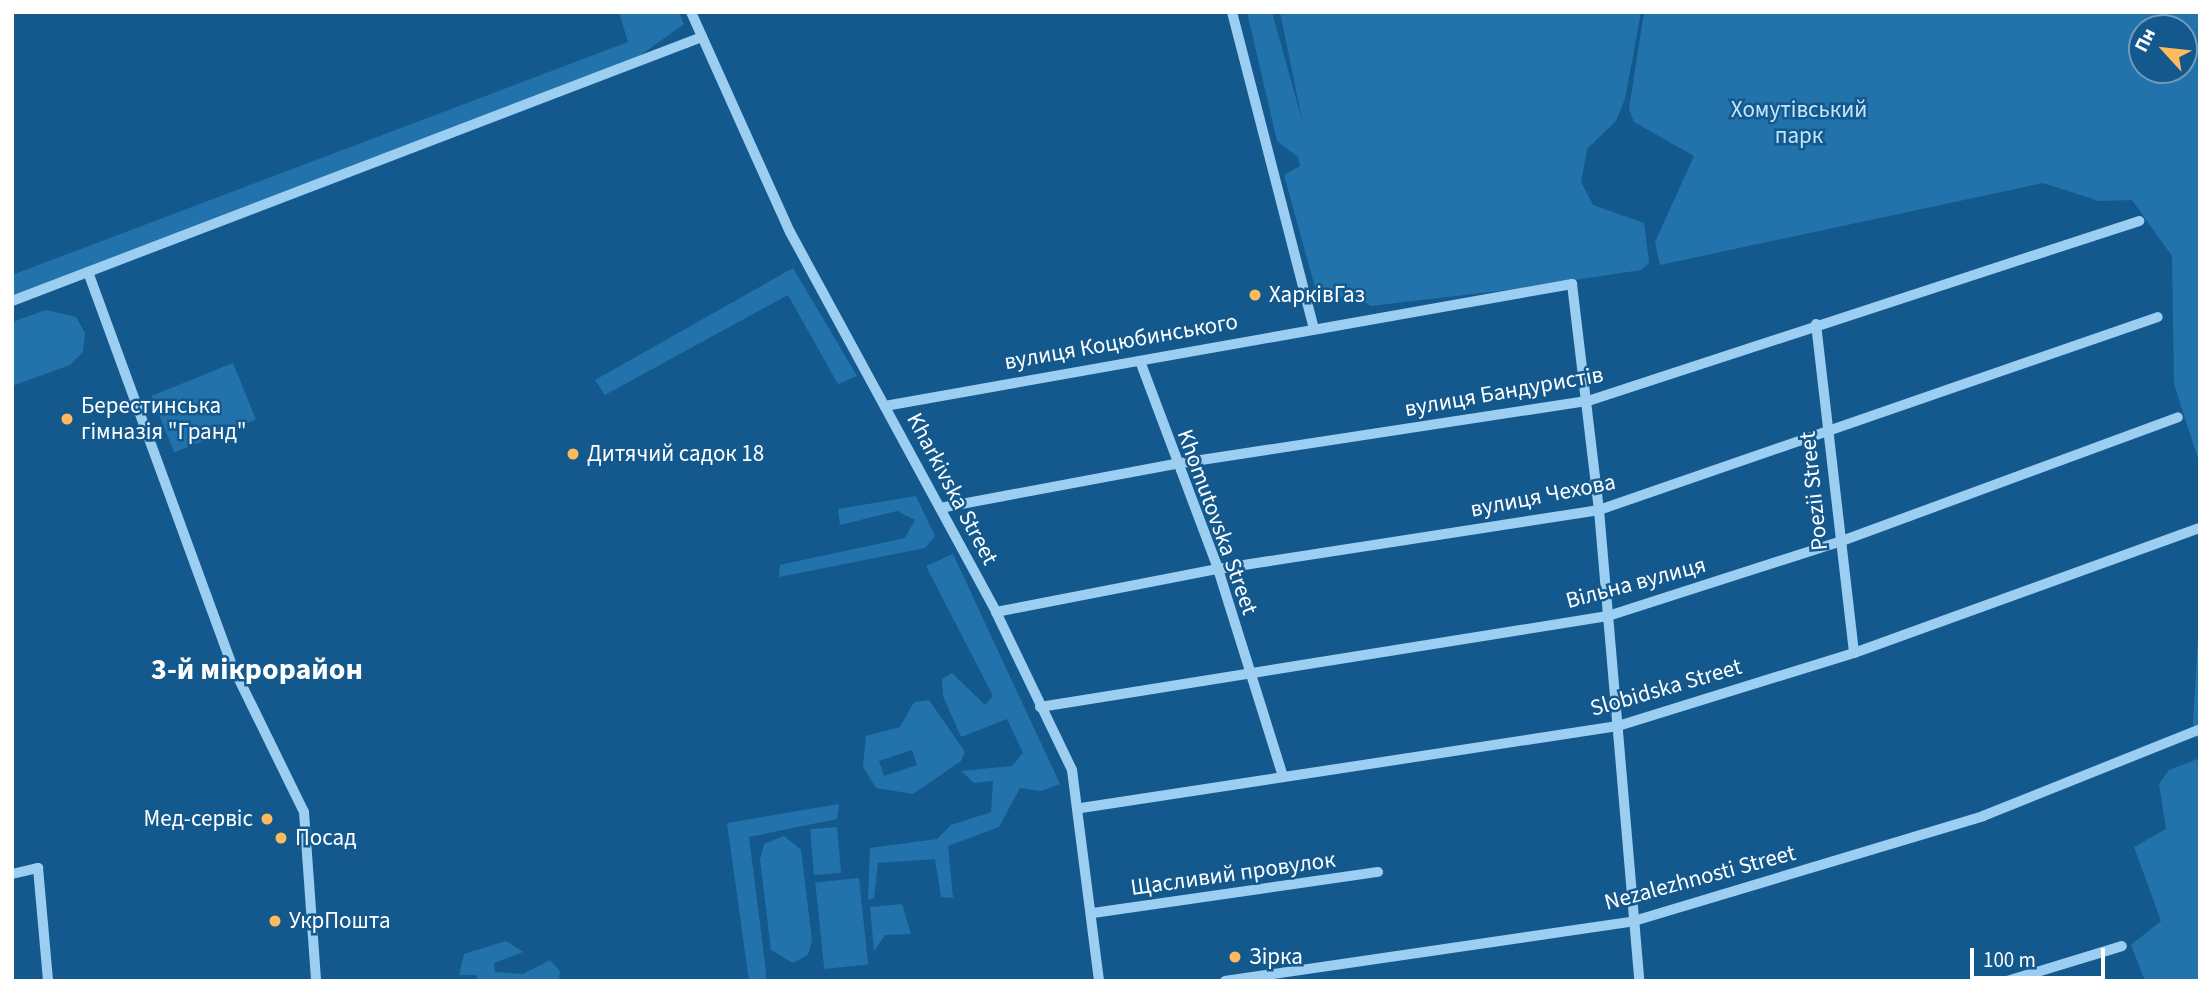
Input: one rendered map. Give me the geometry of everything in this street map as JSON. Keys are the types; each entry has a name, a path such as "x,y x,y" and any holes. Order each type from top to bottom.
{"street":[{"name":"Kharkivska Street","path":"691,12 790,232 996,612 1072,770 1081,808 1099,981"},
{"path":"1232,12 1314,329"},
{"path":"12,301 702,37"},
{"name":"вулиця Бандуристів","path":"940,508 1175,464 1588,401 1816,324 2139,221"},
{"path":"88,272 230,662 304,812 316,981"},
{"name":"вулиця Коцюбинського","path":"885,406 1572,284 1588,401"},
{"name":"вулиця Чехова","path":"996,612 1218,569 1599,510 1826,434 2158,317"},
{"name":"Poezii Street","path":"1816,324 1826,434 1854,653"},
{"name":"Khomutovska Street","path":"1140,361 1175,464 1218,569 1248,676 1283,776"},
{"path":"1588,401 1639,981"},
{"name":"Вільна вулиця","path":"1040,707 1248,676 1608,616 1839,542 2178,416"},
{"name":"Slobidska Street","path":"1081,808 1618,726 1854,653 2200,528"},
{"name":"Nezalezhnosti Street","path":"1224,981 1634,921 1983,816 2200,729"},
{"path":"12,874 38,868 48,981"},
{"name":"Щасливий провулок","path":"1093,913 1378,872"},
{"path":"2007,981 2122,946"},
{"path":"1302,968 1304,981"}],"green space":[{"path":"619,12 679,12 684,24 634,60 12,301 12,275 628,42"},
{"path":"1247,12 1272,12 1303,124 1280,12 1641,12 1625,99 1616,121 1587,149 1581,182 1593,205 1644,223 1649,263 1641,270 1515,289 1371,306 1350,294 1327,302 1316,291 1284,175 1300,166 1298,157 1277,141"},
{"name":"Хомутівський парк","path":"1644,12 2200,12 2200,465 2174,384 2172,256 2132,200 2099,201 2043,183 1660,265 1655,242 1694,156 1634,122 1629,109"},
{"path":"793,268 857,376 838,384 788,295 605,395 595,380"},
{"path":"46,310 76,317 85,333 83,352 70,365 12,386 12,322"},
{"path":"233,363 256,420 174,453 151,396"},
{"path":"916,496 935,536 925,548 779,577 780,565 905,538 915,520 897,511 840,525 838,509"},
{"path":"953,554 1060,784 1041,791 1020,788 999,827 948,846 953,898 941,897 935,859 878,863 874,898 868,900 870,848 937,839 951,825 991,812 993,781 974,783 961,771 1012,766 1023,753 1007,719 961,737 943,696 942,679 952,673 985,705 993,696 926,566"},
{"path":"2200,602 2200,748 2193,724"},
{"path":"929,700 965,752 961,761 913,794 876,788 863,767 866,736 900,727 914,702","holes":["912,750 917,765 884,776 879,761"]},
{"path":"2200,758 2200,981 2145,981 2131,945 2161,921 2134,847 2166,829 2159,784 2169,770"},
{"path":"839,804 837,819 749,837 766,981 749,981 727,823"},
{"path":"837,827 841,873 814,875 810,829"},
{"path":"784,836 801,850 812,940 808,955 793,963 771,950 760,860 764,844"},
{"path":"859,878 868,965 824,969 815,883"},
{"path":"902,904 911,934 885,935 874,951 870,907"},
{"path":"506,941 523,952 494,963 495,972 523,974 550,960 560,971 559,981 477,981 477,975 459,975 464,954"}],"place":[{"name":"ХарківГаз","path":"1255,295"},
{"name":"Берестинська гімназія \"Гранд\"","path":"67,419"},
{"name":"Дитячий садок 18","path":"573,454"},
{"name":"Мед-сервіс","path":"267,819"},
{"name":"Посад","path":"281,838"},
{"name":"УкрПошта","path":"275,921"},
{"name":"Зірка","path":"1235,957"}],"district":[{"name":"3-й мікрорайон","path":"257,670"}]}
